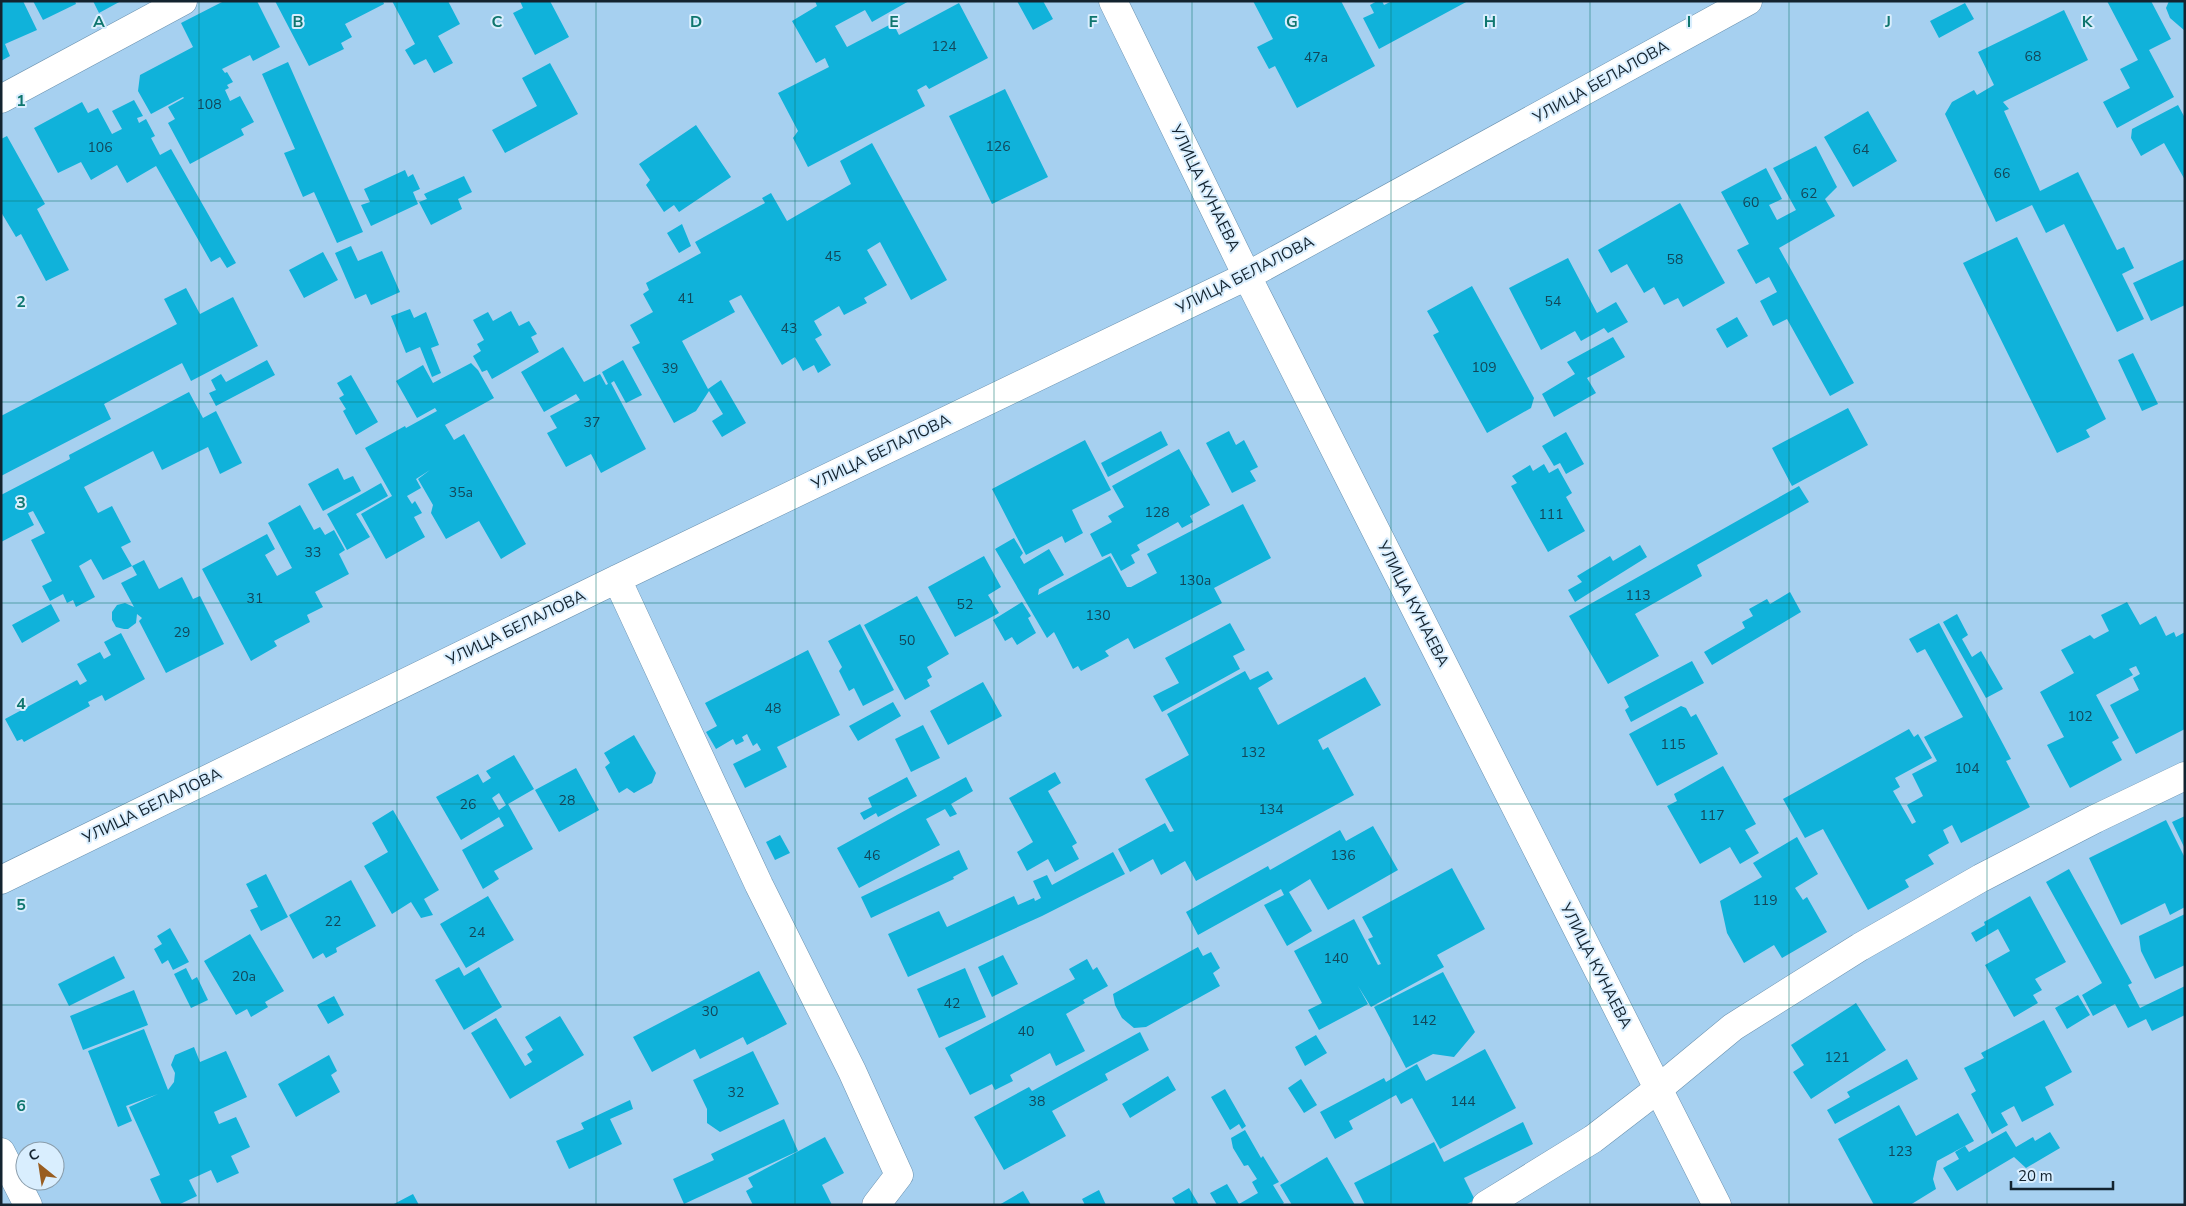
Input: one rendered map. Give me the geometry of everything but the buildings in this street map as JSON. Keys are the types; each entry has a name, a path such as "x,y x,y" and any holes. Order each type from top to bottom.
{"street":[{"path":"1,99 183,1"},
{"name":"УЛИЦА КУНАЕВА","path":"1114,1 1248,276 1718,1205"},
{"name":"УЛИЦА БЕЛАЛОВА","path":"1,880 617,579 1248,276 1748,1"},
{"path":"617,579 759,885 852,1071 900,1175 876,1205"},
{"path":"1486,1205 1593,1138 1658,1089 1733,1027 1860,947 1999,869 2095,819 2185,776"},
{"path":"1,1152 28,1205"}]}
